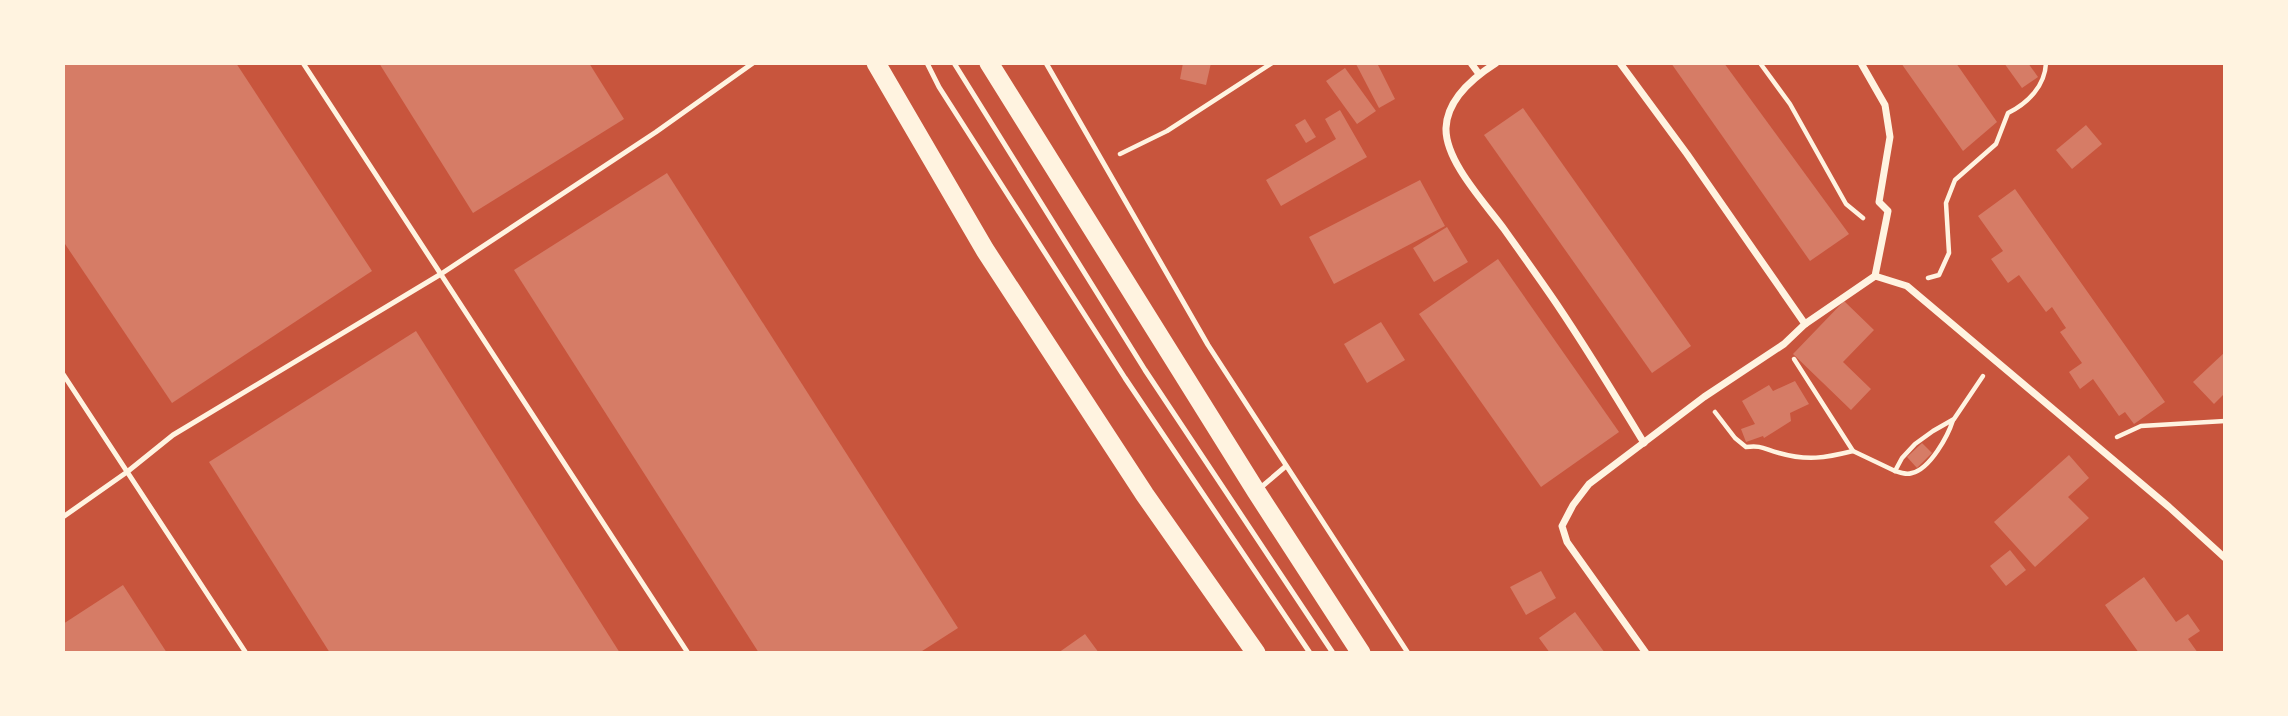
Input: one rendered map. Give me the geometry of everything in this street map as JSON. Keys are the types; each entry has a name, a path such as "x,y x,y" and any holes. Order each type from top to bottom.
{"highway":[{"path":"876,63 985,250 1145,495 1256,653"},
{"path":"989,63 1256,492 1361,653"}],"street":[{"path":"1471,63 1479,74"},
{"path":"1496,63 1479,74 1456,99 1449,112 1446,128 1448,143 1454,158 1590,353 1644,443"},
{"path":"1620,63 1805,324"},
{"path":"1646,653 1567,542 1562,526 1573,505 1589,484 1704,397 1784,344 1805,324 1875,276 1888,211 1879,202 1890,137 1885,105 1861,63"},
{"path":"1875,276 1907,286 2169,507 2225,558"}],"lane":[{"path":"303,63 688,653"},
{"path":"63,517 127,472 173,435 441,274 656,132 752,63"},
{"path":"927,63 939,87 1125,379 1310,653"},
{"path":"954,63 1145,370 1333,653"},
{"path":"1046,63 1208,345 1408,653"},
{"path":"63,374 246,653"},
{"path":"1256,492 1286,466"}],"path":[{"path":"1103,162 1167,131 1272,63"},
{"path":"1760,63 1790,104 1846,204 1868,222 1888,211"},
{"path":"1907,286 1939,275 1949,253 1946,203 1955,180 1996,144 2008,113 2024,105 2045,78 2046,63"},
{"path":"1784,344 1853,451 1907,474 1918,471 1943,443 1954,419 1994,359"},
{"path":"1704,397 1735,438 1746,447 1760,445 1777,453 1823,459 1853,451"},
{"path":"1895,471 1902,458 1915,444 1954,419"},
{"path":"2082,436 2115,438 2141,426 2225,421"}],"building":[{"path":"63,63 236,63 372,271 172,403 63,241"},
{"path":"379,63 589,63 624,119 473,213"},
{"path":"1183,63 1211,63 1206,85 1180,79"},
{"path":"1377,63 1395,99 1379,108 1356,64"},
{"path":"1671,63 1724,63 1849,234 1810,261"},
{"path":"1901,63 1956,63 1997,122 1963,151"},
{"path":"2004,63 2028,63 2038,77 2022,88"},
{"path":"1345,68 1376,111 1357,124 1326,81"},
{"path":"1523,108 1691,346 1652,373 1484,135"},
{"path":"1340,110 1367,157 1281,206 1266,180 1336,139 1325,119"},
{"path":"1305,119 1316,137 1306,143 1295,125"},
{"path":"2086,125 2102,144 2072,169 2056,150"},
{"path":"667,173 958,628 919,653 759,653 514,270"},
{"path":"1420,180 1445,226 1334,284 1309,237"},
{"path":"2015,189 2165,402 2134,424 2125,412 2119,416 2093,379 2080,389 2069,372 2082,363 2060,332 2066,328 2052,307 2046,312 2019,275 2008,283 1991,259 2003,251 1978,216"},
{"path":"1447,227 1468,262 1434,282 1413,248"},
{"path":"1498,259 1619,432 1541,487 1419,314"},
{"path":"1844,301 1874,330 1843,362 1871,389 1851,410 1793,354"},
{"path":"1381,322 1405,360 1367,383 1344,344"},
{"path":"416,331 620,653 330,653 209,462"},
{"path":"2225,352 2225,393 2214,404 2193,382"},
{"path":"1795,381 1809,404 1790,413 1791,421 1764,438 1763,436 1746,442 1741,429 1755,424 1742,401 1769,385 1773,391"},
{"path":"1922,443 1932,453 1917,468 1907,457"},
{"path":"2069,455 2089,478 2068,497 2089,518 2035,567 1994,522"},
{"path":"2010,550 2026,570 2006,586 1990,566"},
{"path":"1541,571 1556,598 1526,615 1510,587"},
{"path":"2144,577 2176,622 2188,614 2200,631 2188,639 2198,653 2139,653 2105,605"},
{"path":"123,585 167,653 63,653 63,624"},
{"path":"1575,612 1605,653 1550,653 1539,638"},
{"path":"1085,634 1099,653 1058,653"}]}
